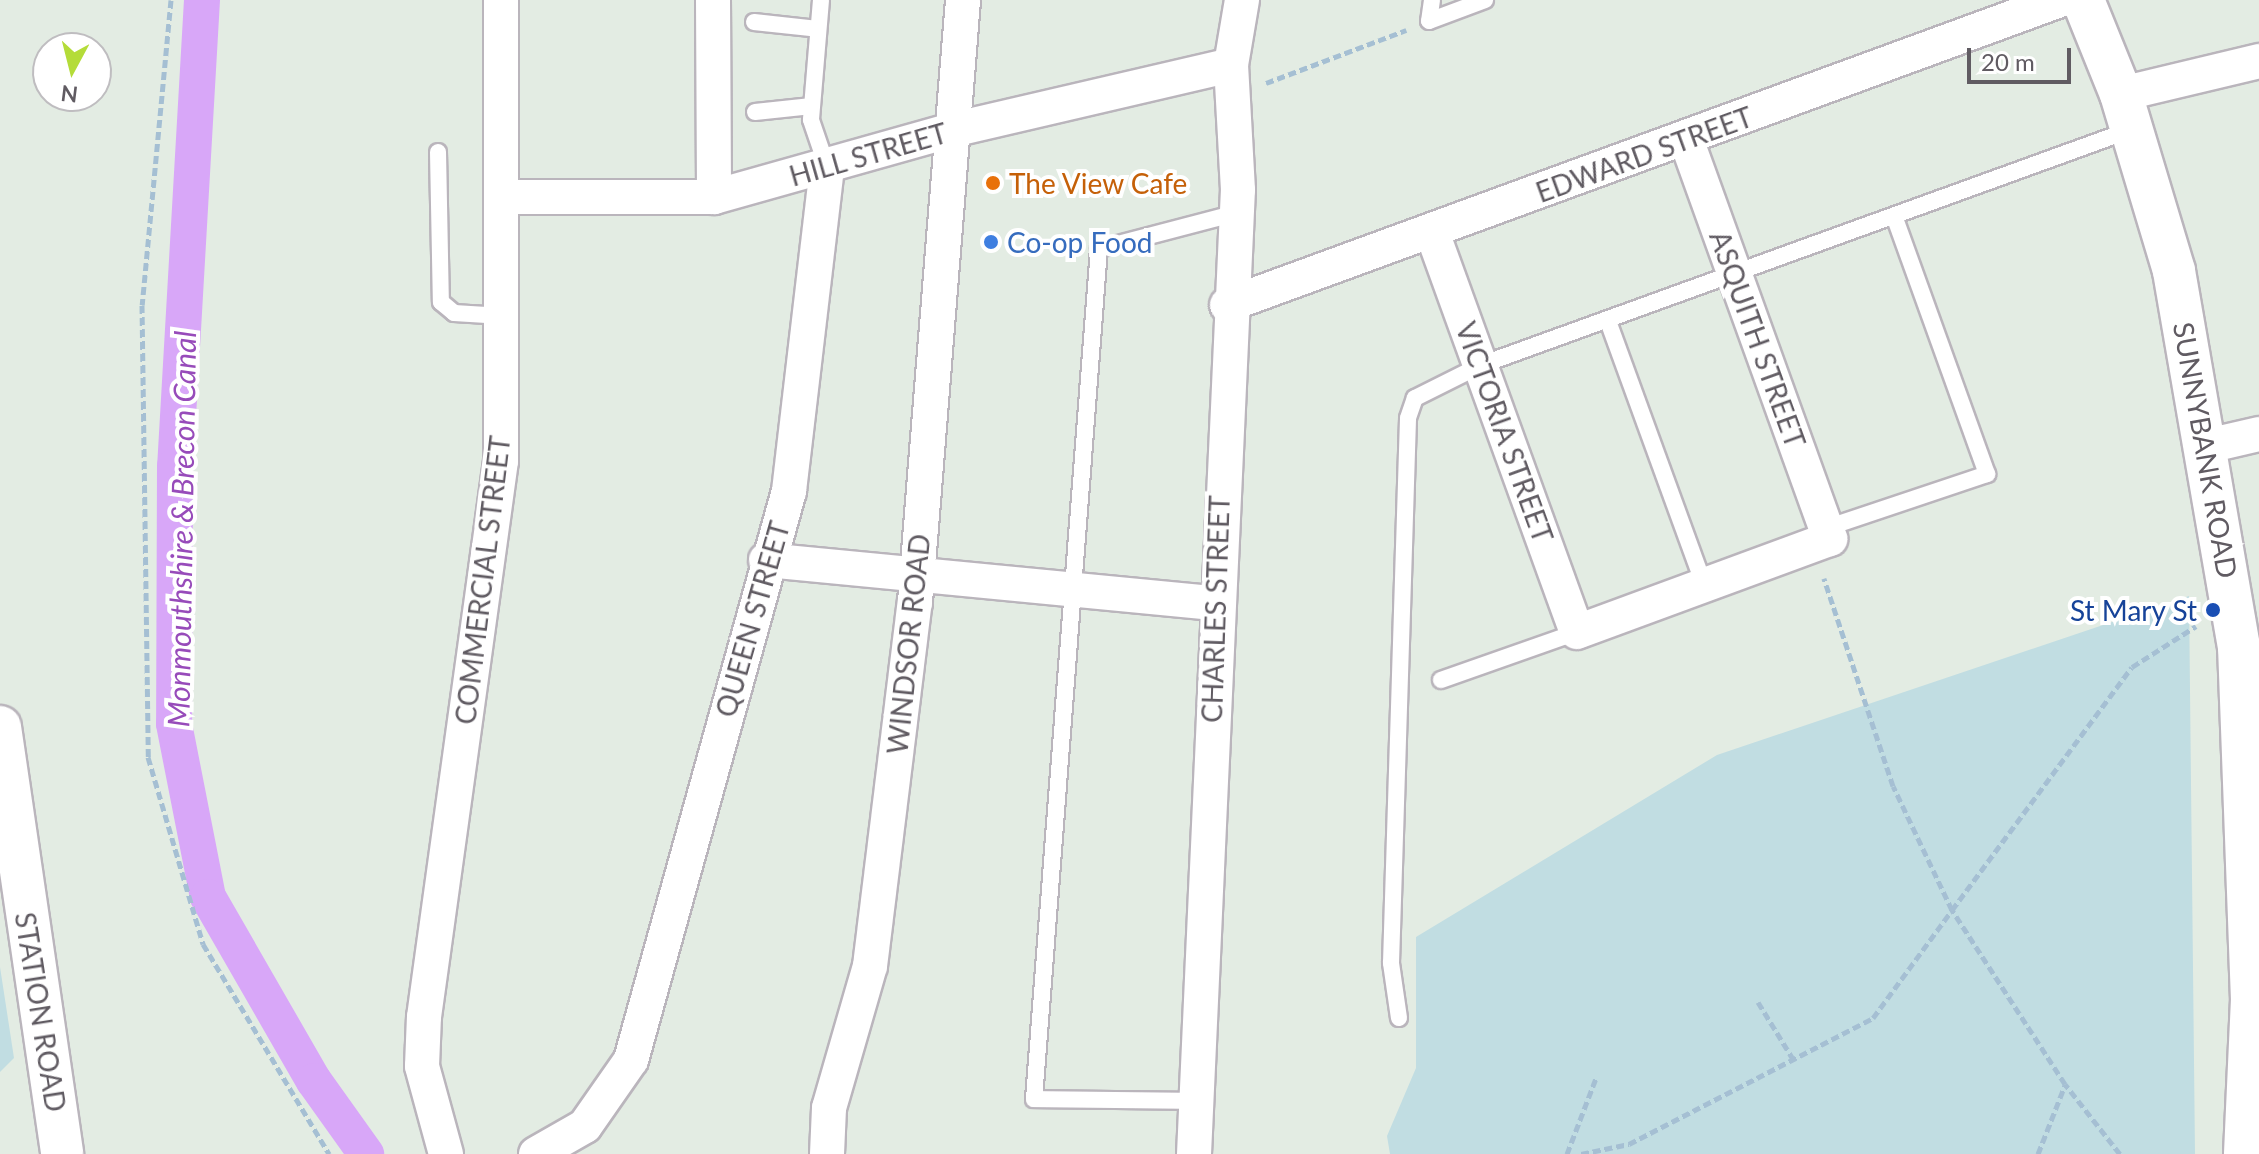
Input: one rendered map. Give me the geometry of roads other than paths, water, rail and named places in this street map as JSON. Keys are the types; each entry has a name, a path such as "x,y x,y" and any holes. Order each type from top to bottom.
{"street":[{"name":"COMMERCIAL STREET","path":"446,1154 422,1066 424,1017 501,461 501,0"},
{"path":"713,0 714,197"},
{"name":"WINDSOR ROAD","path":"827,1154 829,1108 870,966 917,575 956,129 963,0"},
{"name":"CHARLES STREET","path":"1194,1154 1227,305 1236,213 1231,77 1242,0"},
{"name":"EDWARD STREET","path":"1227,305 2060,0"},
{"name":"SUNNYBANK ROAD","path":"2083,0 2126,112 2174,271 2232,602 2250,827 2245,1154"},
{"path":"2126,112 2259,61"},
{"name":"HILL STREET","path":"501,197 714,197 827,169 956,129 1231,77"},
{"name":"ASQUITH STREET","path":"1686,139 1828,533"},
{"name":"QUEEN STREET","path":"536,1154 585,1126 631,1060 802,425 827,169"},
{"name":"VICTORIA STREET","path":"1432,232 1577,632"},
{"path":"2207,446 2259,434"},
{"path":"1577,632 1704,585 1828,533"},
{"path":"766,560 1215,603"},
{"name":"STATION ROAD","path":"0,727 62,1154"}],"lane":[{"path":"821,0 812,106 827,169"},
{"path":"1432,0 1429,21 1485,0"},
{"path":"754,22 818,29"},
{"path":"755,112 812,106"},
{"path":"1399,1018 1391,963 1408,418 1415,398 1481,365 1895,218 2126,112"},
{"path":"438,152 441,302 454,313 503,316"},
{"path":"1196,1101 1034,1099 1099,249 1236,213"},
{"path":"1828,533 1987,474 1895,218"},
{"path":"1608,321 1704,585"},
{"path":"1441,680 1577,632"}],"waterway":[{"name":"Monmouthshire & Brecon Canal","path":"202,0 175,466 174,724 208,897 314,1081 366,1154"}],"place":[{"name":"The View Cafe","path":"993,183"},
{"name":"Co-op Food","path":"991,242"},
{"name":"St Mary St","path":"2213,610"}]}
